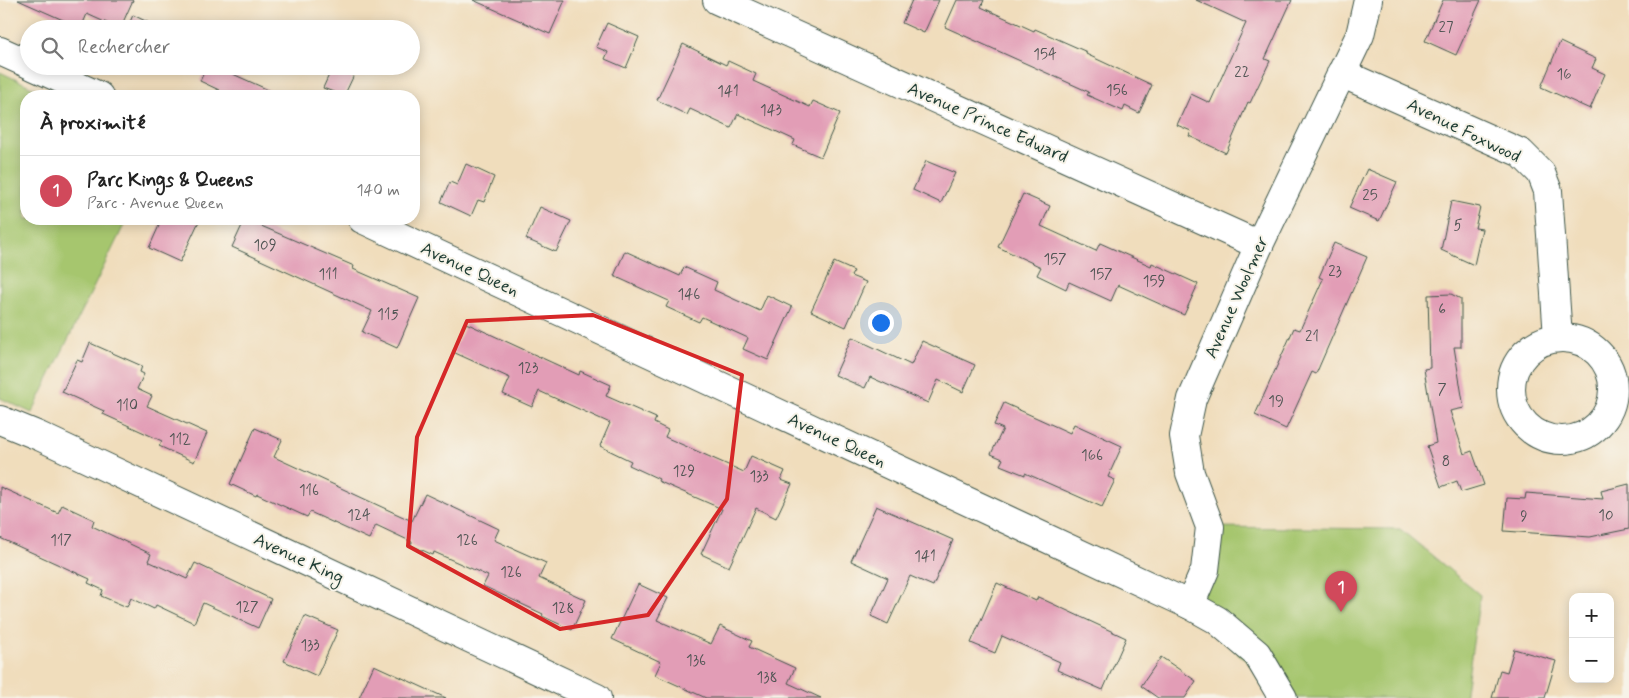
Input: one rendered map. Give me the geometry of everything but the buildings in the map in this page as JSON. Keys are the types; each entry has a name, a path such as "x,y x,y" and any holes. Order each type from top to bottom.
{"street":[{"name":"Avenue Prince Edward","path":"717,0 1258,245"},
{"name":"Avenue Woolmer","path":"1190,605 1205,570 1210,527 1190,473 1184,436 1192,399 1258,245 1360,35 1368,0"},
{"path":"0,51 20,60"},
{"name":"Avenue Foxwood","path":"1341,73 1520,153 1541,173 1548,191 1558,338"},
{"path":"53,75 86,90"},
{"name":"Avenue Queen","path":"375,225 1190,605 1217,620 1257,654 1283,698"},
{"name":"Avenue King","path":"0,420 39,436 597,698"}],"highlighted area":[{"path":"593,315 742,375 727,499 648,615 560,629 408,546 417,437 467,321"}],"green space":[{"path":"0,72 38,90 20,90 20,225 124,225 32,413 0,398"},
{"path":"1210,527 1400,529 1480,595 1465,698 1283,698 1190,605"}],"place":[{"name":"Parc Kings & Queens","path":"1341,612"}]}
